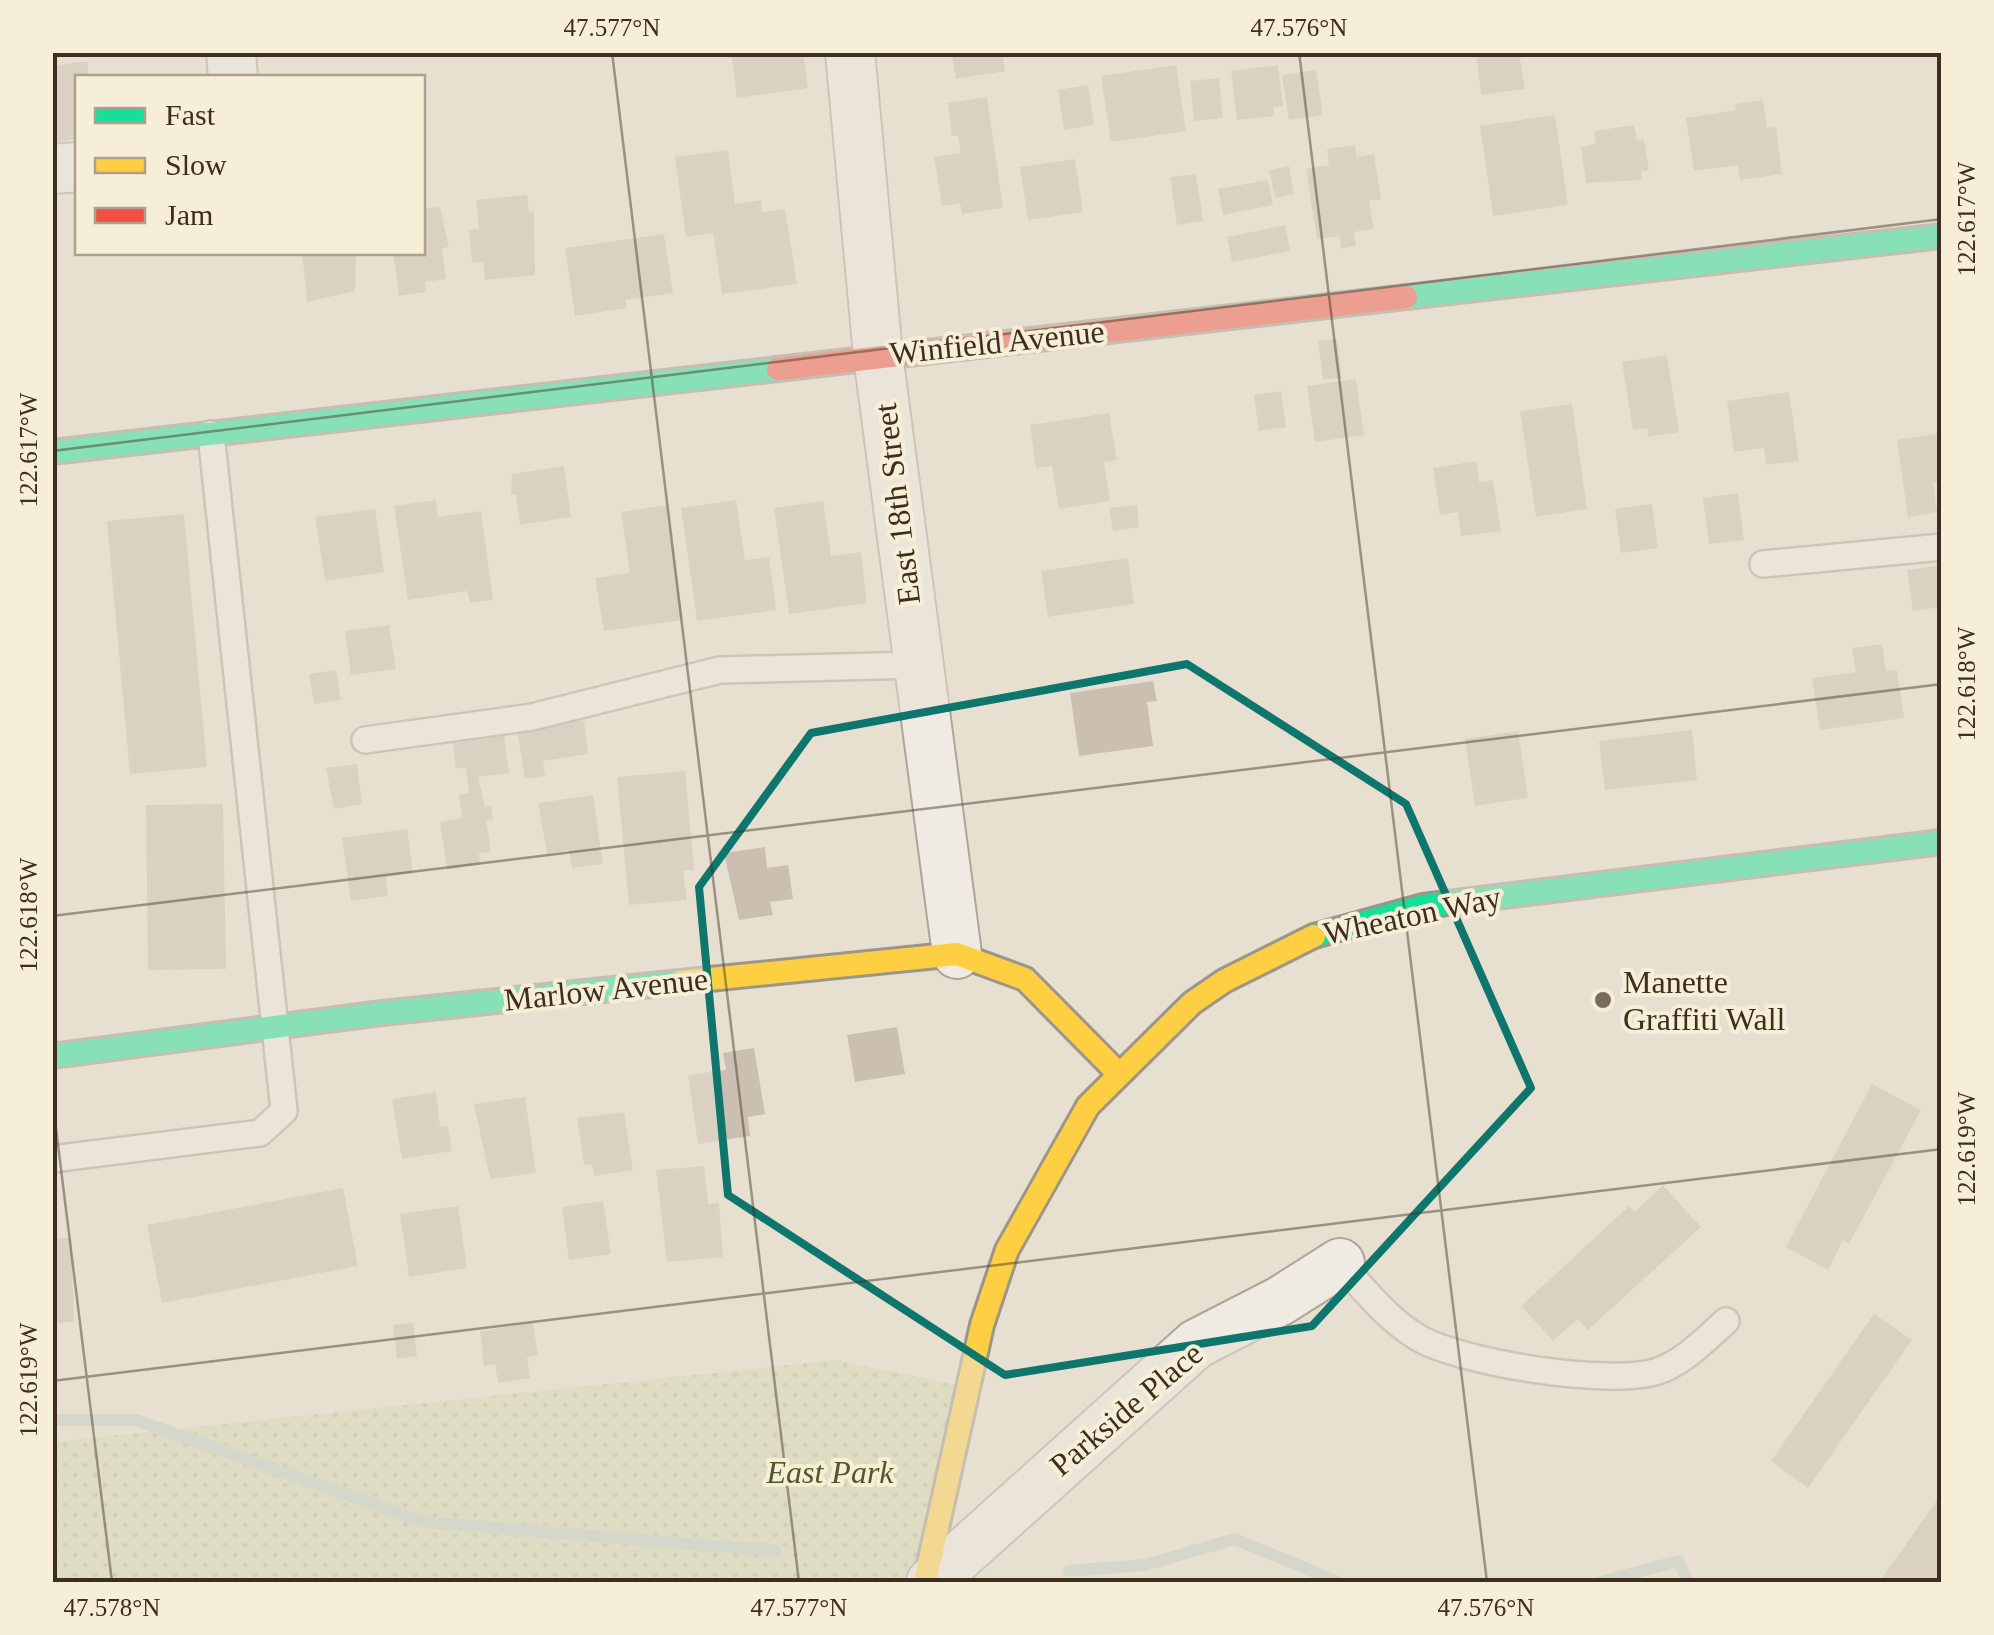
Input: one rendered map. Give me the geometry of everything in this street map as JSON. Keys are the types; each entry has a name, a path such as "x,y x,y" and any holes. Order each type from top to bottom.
{"street":[{"name":"East 18th Street","path":"850,52 878,355 956,954"},
{"name":"Winfield Avenue","path":"52,452 1942,236"},
{"name":"Wheaton Way","path":"928,1582 990,1291 1045,1176 1088,1106 1192,1003 1224,981 1308,938 1469,898 1942,842"},
{"name":"Marlow Avenue","path":"52,1056 272,1027 956,954 1025,979 1118,1073"},
{"name":"Parkside Place","path":"928,1582 1196,1344 1265,1310 1340,1263"}],"lane":[{"path":"52,1159 260,1132 284,1112 272,1027 249,755 211,434"},
{"path":"1763,564 1942,547"},
{"path":"366,740 532,717 720,670 916,665"},
{"path":"1340,1263 1390,1318 1421,1340 1457,1355 1510,1365 1633,1376 1660,1370 1690,1353 1726,1321"}],"highlighted area":[{"path":"1187,664 1406,804 1531,1088 1312,1326 1005,1375 728,1195 699,887 811,733"}],"green space":[{"name":"East Park","path":"835,1360 969,1387 925,1582 53,1582 52,1442"}],"building":[{"path":"731,52 803,52 808,88 737,98"},
{"path":"951,52 1002,52 1005,71 956,79"},
{"path":"1476,52 1519,52 1525,89 1481,95"},
{"path":"87,61 89,75 75,75 75,139 52,143 52,66"},
{"path":"1176,65 1186,131 1111,142 1101,76"},
{"path":"1278,65 1283,106 1273,107 1274,116 1237,120 1231,71"},
{"path":"1316,70 1323,115 1289,120 1282,75"},
{"path":"1219,78 1223,118 1194,121 1190,81"},
{"path":"1088,85 1094,125 1064,130 1058,90"},
{"path":"987,97 1003,208 962,214 960,203 942,206 934,157 961,153 958,136 952,136 948,103"},
{"path":"1763,100 1767,128 1776,127 1782,174 1740,180 1738,165 1694,171 1686,118 1736,110 1735,104"},
{"path":"1555,115 1568,205 1493,216 1480,126"},
{"path":"1634,125 1637,140 1644,139 1649,170 1641,172 1642,180 1586,183 1581,147 1596,144 1594,131"},
{"path":"1355,145 1357,157 1374,154 1381,199 1369,201 1374,229 1354,232 1356,246 1341,249 1339,236 1317,239 1306,169 1329,165 1327,149"},
{"path":"728,150 735,204 761,200 762,212 785,209 797,284 722,294 713,233 686,237 675,157"},
{"path":"1075,159 1083,212 1028,220 1020,167"},
{"path":"1289,166 1294,194 1275,198 1269,170"},
{"path":"1196,174 1203,221 1177,225 1170,177"},
{"path":"1268,180 1273,205 1223,215 1218,189"},
{"path":"527,195 529,213 534,212 535,275 485,280 483,262 472,263 469,230 479,229 476,200"},
{"path":"440,207 449,247 442,248 446,279 425,282 426,292 399,296 393,255 425,255 425,209"},
{"path":"1285,225 1290,251 1232,262 1227,237"},
{"path":"664,234 673,293 625,300 627,308 575,316 565,248"},
{"path":"302,255 356,255 355,291 307,302"},
{"path":"1337,339 1342,378 1323,379 1318,341"},
{"path":"1667,355 1679,432 1648,437 1647,428 1633,430 1622,362"},
{"path":"1356,379 1364,435 1315,442 1307,386"},
{"path":"1281,391 1286,427 1259,431 1254,395"},
{"path":"1789,392 1799,461 1766,465 1764,448 1734,452 1727,401"},
{"path":"1572,404 1587,509 1536,517 1520,411"},
{"path":"1109,413 1117,460 1104,462 1110,501 1059,509 1052,466 1036,468 1030,425"},
{"path":"1942,433 1942,482 1933,483 1937,512 1908,517 1897,440"},
{"path":"1476,461 1479,482 1493,480 1501,531 1461,536 1458,512 1440,515 1433,468"},
{"path":"564,466 571,517 520,525 516,495 511,495 512,474"},
{"path":"1738,493 1744,540 1709,544 1703,498"},
{"path":"436,500 438,517 481,511 493,600 470,603 467,591 408,600 394,506"},
{"path":"736,500 745,560 769,557 776,610 697,621 681,508"},
{"path":"823,501 831,556 861,552 867,603 789,614 774,508"},
{"path":"1652,504 1658,548 1621,553 1615,509"},
{"path":"666,505 683,620 604,631 595,578 630,573 621,512"},
{"path":"1137,505 1139,527 1113,531 1109,508"},
{"path":"375,509 384,572 325,581 315,517"},
{"path":"184,514 207,767 130,774 107,521"},
{"path":"1128,558 1134,604 1048,617 1041,571"},
{"path":"1942,565 1942,607 1913,611 1907,570"},
{"path":"389,625 396,669 351,675 345,631"},
{"path":"1882,644 1886,671 1897,670 1904,718 1820,730 1812,678 1856,672 1852,648"},
{"path":"336,670 341,700 314,704 309,674"},
{"path":"1153,681 1157,701 1147,702 1153,746 1079,756 1070,693"},
{"path":"584,720 588,754 543,761 545,776 525,779 517,730"},
{"path":"1692,730 1697,780 1605,790 1599,741"},
{"path":"1518,731 1528,798 1475,806 1465,739"},
{"path":"504,736 509,773 478,777 485,807 491,806 493,819 486,820 491,852 479,853 480,864 447,870 440,822 462,818 459,795 469,793 466,767 456,769 453,743"},
{"path":"357,764 362,804 334,809 326,768"},
{"path":"685,771 694,870 683,870 687,900 629,905 617,777"},
{"path":"593,795 603,864 572,868 569,850 547,854 538,803"},
{"path":"223,804 226,969 148,970 146,805"},
{"path":"407,829 413,873 386,877 388,896 351,901 342,838"},
{"path":"765,847 767,868 788,865 793,899 770,902 773,915 739,920 724,853"},
{"path":"897,1027 905,1074 855,1082 847,1035"},
{"path":"754,1048 765,1114 748,1117 750,1136 698,1144 688,1075 726,1070 723,1053"},
{"path":"1872,1084 1921,1110 1849,1244 1843,1240 1828,1270 1786,1247"},
{"path":"436,1092 440,1127 448,1126 452,1151 402,1159 392,1099"},
{"path":"525,1097 536,1173 490,1179 474,1104"},
{"path":"624,1112 633,1170 594,1176 592,1164 584,1165 577,1118"},
{"path":"704,1166 708,1204 719,1203 723,1257 667,1262 656,1170"},
{"path":"1663,1185 1701,1227 1588,1330 1578,1319 1553,1341 1521,1306 1629,1206 1635,1212"},
{"path":"343,1188 358,1266 162,1303 147,1225"},
{"path":"603,1201 611,1254 569,1260 562,1207"},
{"path":"458,1206 467,1268 409,1277 400,1214"},
{"path":"71,1238 74,1322 52,1323 52,1239"},
{"path":"1874,1314 1912,1340 1808,1488 1771,1461"},
{"path":"413,1323 417,1356 397,1359 393,1325"},
{"path":"533,1323 538,1355 527,1357 530,1378 498,1383 495,1364 484,1366 480,1331"},
{"path":"1942,1493 1942,1582 1879,1582 1897,1557"}],"waterway":[{"path":"52,1420 136,1420 424,1522 776,1551"},
{"path":"1069,1571 1145,1565 1235,1539 1338,1582"},
{"path":"1601,1582 1678,1561 1688,1582"}],"traffic: fast":[{"path":"1406,297 1942,236"},
{"path":"52,452 778,369"},
{"path":"1314,936 1423,906 1942,842"},
{"path":"52,1056 382,1013 680,982"}],"traffic: slow":[{"path":"925,1582 982,1325 1007,1250 1088,1106 1192,1003 1224,981 1314,936"},
{"path":"680,982 957,954 1025,979 1118,1073"}],"traffic: jam":[{"path":"778,369 1406,297"}],"place":[{"name":"Manette Graffiti Wall","path":"1603,1000"}]}
